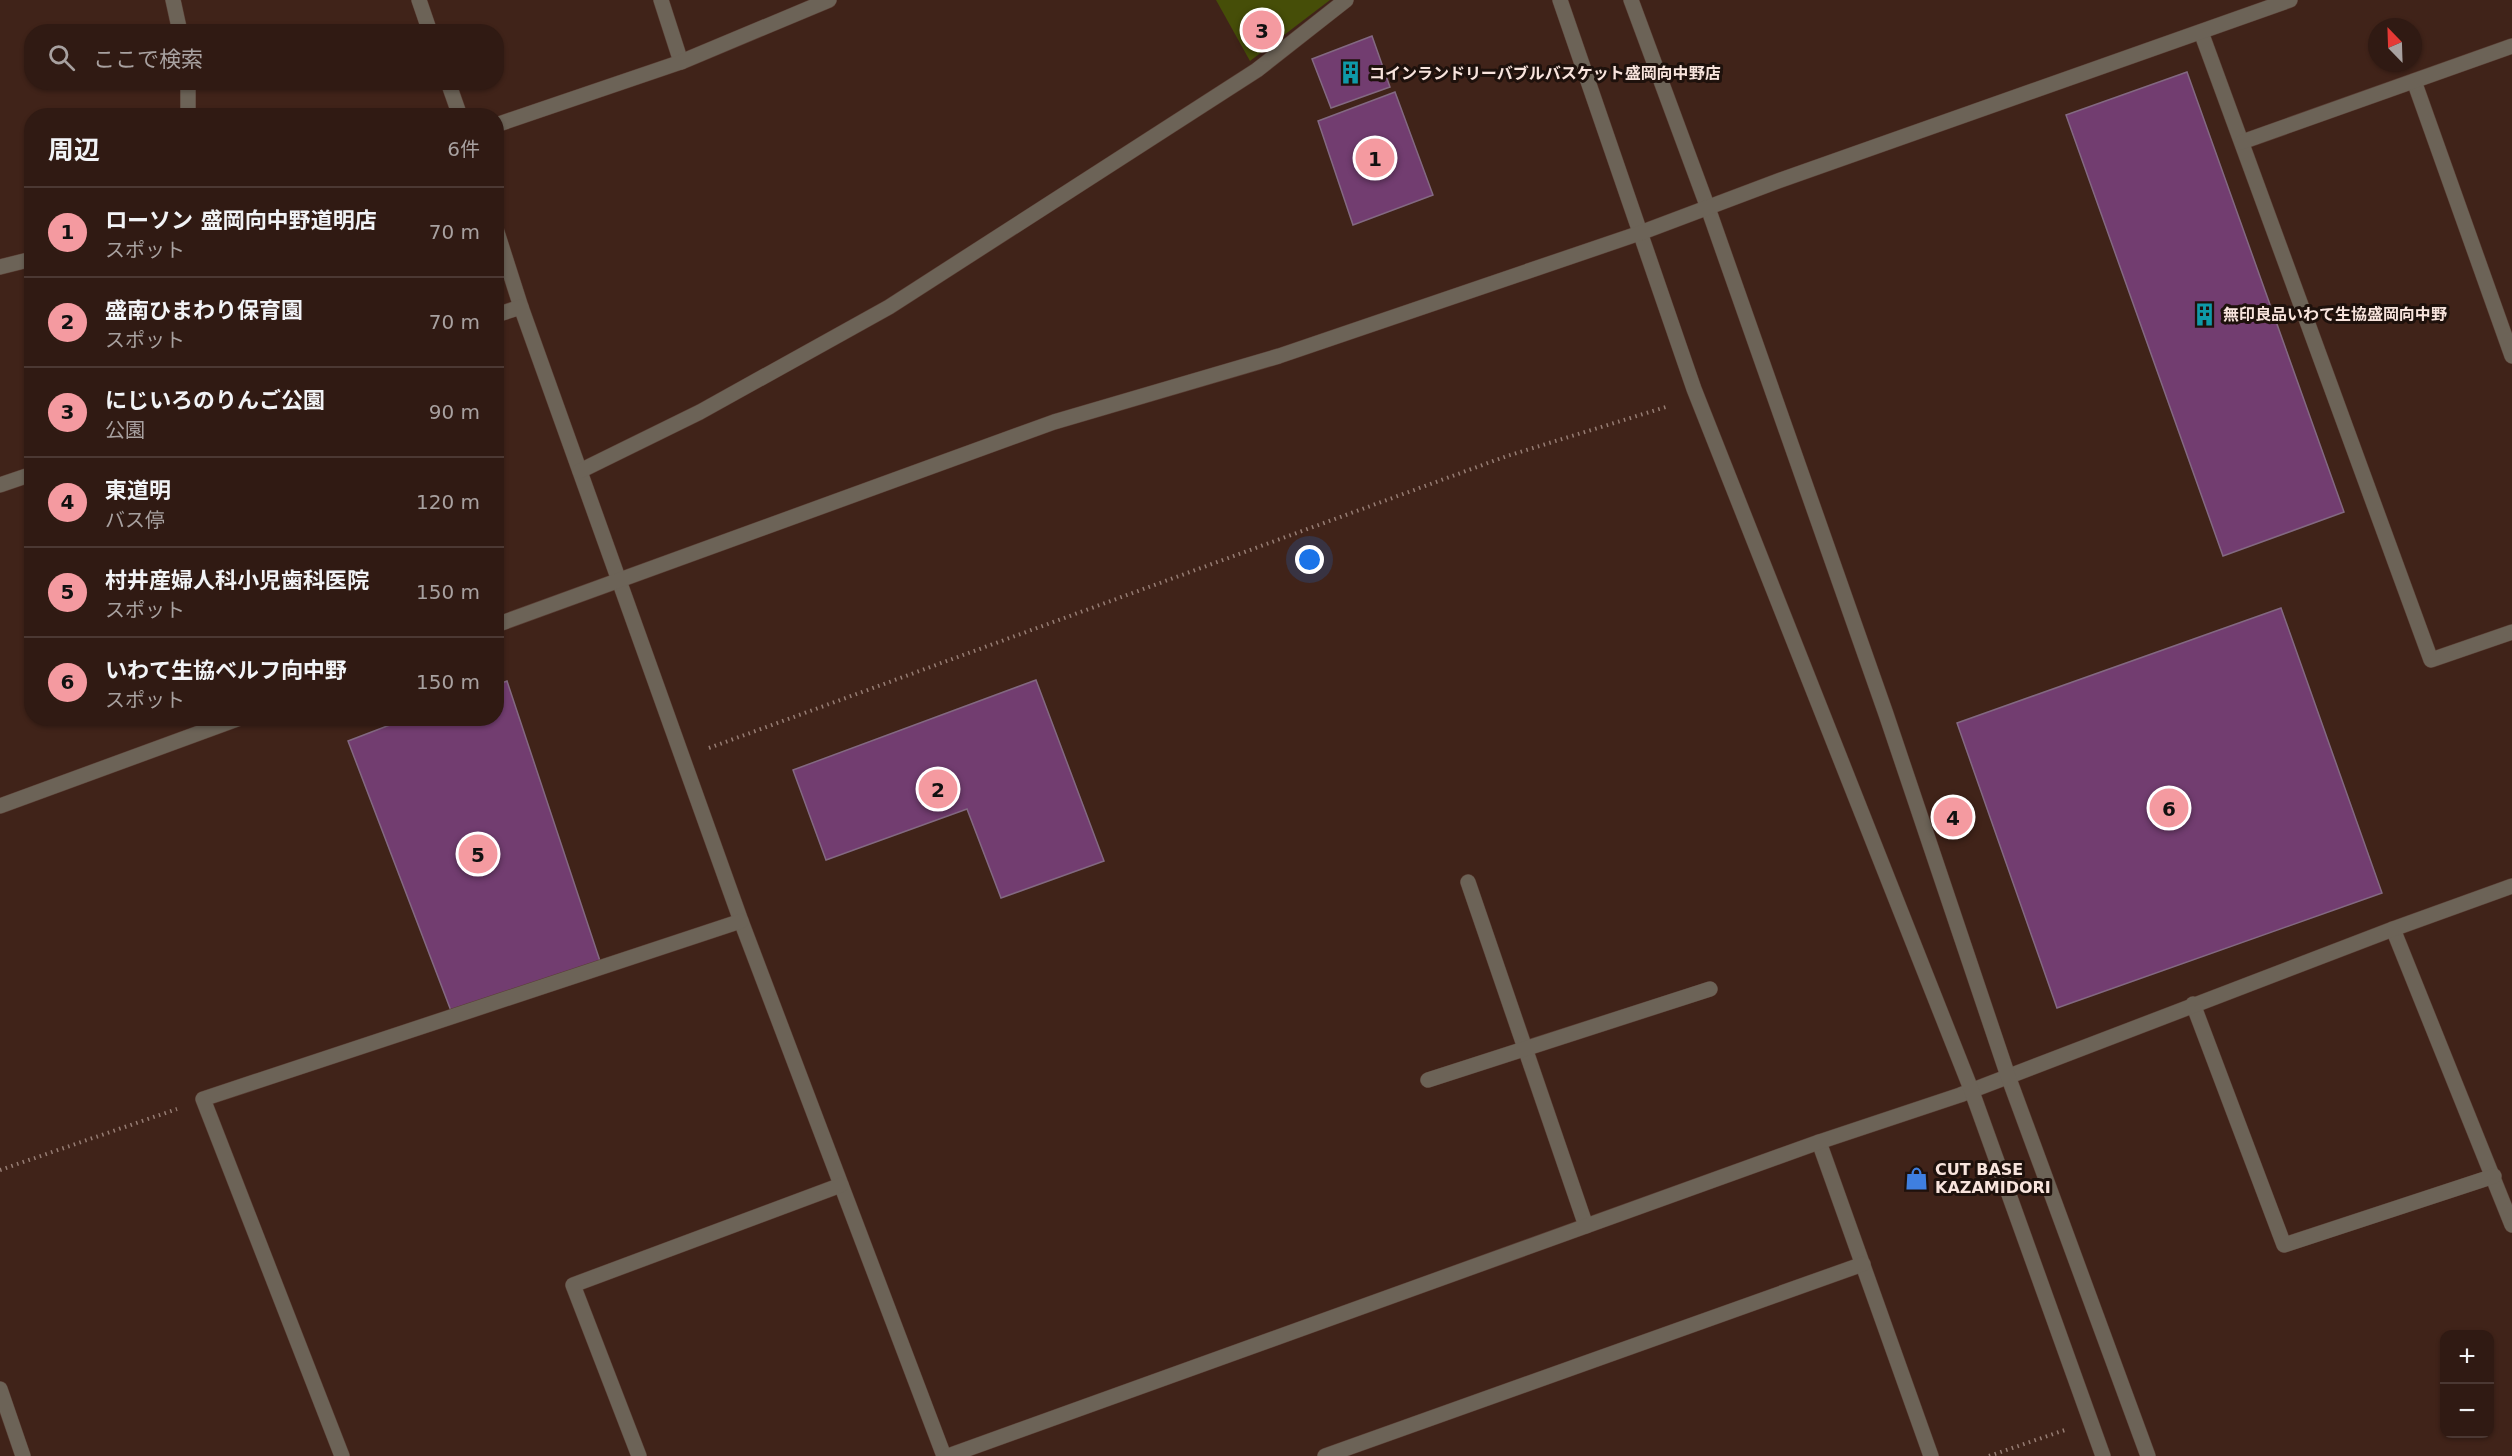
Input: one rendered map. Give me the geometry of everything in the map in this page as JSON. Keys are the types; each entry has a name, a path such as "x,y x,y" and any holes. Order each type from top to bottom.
{"street":[{"path":"173,0 178,24"},
{"path":"419,0 427,24"},
{"path":"661,0 681,62"},
{"path":"504,122 681,62 829,0"},
{"path":"580,471 700,412 889,307 1257,70 1346,0"},
{"path":"1560,0 1694,388 1971,1089 2103,1456"},
{"path":"1631,0 1708,208 1886,714 2008,1076 2148,1456"},
{"path":"504,622 1054,422 1279,356 1640,233 1789,177 2290,0"},
{"path":"2201,32 2431,660 2512,632"},
{"path":"2242,142 2512,46"},
{"path":"2414,81 2512,356"},
{"path":"188,90 188,108"},
{"path":"451,90 457,108"},
{"path":"504,255 741,921 946,1456 2008,1076 2193,1004 2512,886"},
{"path":"0,267 24,261"},
{"path":"504,312 521,307"},
{"path":"0,485 24,477"},
{"path":"0,806 218,726"},
{"path":"1468,882 1586,1226"},
{"path":"342,1456 203,1099 741,921"},
{"path":"2393,929 2512,1225"},
{"path":"1428,1080 1710,989"},
{"path":"2193,1004 2284,1245 2494,1176"},
{"path":"1819,1142 1931,1456"},
{"path":"639,1456 573,1285 841,1185"},
{"path":"1325,1456 1863,1264"},
{"path":"0,1389 24,1456"}],"path":[{"path":"683,758 1508,456 1666,407"},
{"path":"0,1170 203,1099"},
{"path":"1989,1456 2091,1421"}],"green space":[{"path":"1216,0 1330,0 1250,61"}],"building":[{"name":"コインランドリーバブルバスケット盛岡向中野店","path":"1372,36 1390,87 1331,108 1312,59"},
{"name":"無印良品いわて生協盛岡向中野","path":"2187,72 2344,512 2223,556 2066,115"},
{"path":"1395,92 1433,195 1353,225 1318,121"},
{"path":"2281,608 2382,893 2057,1008 1957,723"},
{"path":"1036,680 1104,861 1001,898 967,809 826,860 793,770"},
{"path":"507,681 602,967 453,1016 348,741 387,726 504,726 504,682"}],"place":[{"name":"にじいろのりんご公園","path":"1262,30"},
{"name":"コインランドリーバブルバスケット盛岡向中野店","path":"1351,73"},
{"name":"ローソン 盛岡向中野道明店","path":"1375,158"},
{"name":"無印良品いわて生協盛岡向中野","path":"2205,314"},
{"name":"盛南ひまわり保育園","path":"938,789"},
{"name":"いわて生協ベルフ向中野","path":"2169,808"},
{"name":"東道明","path":"1953,817"},
{"name":"村井産婦人科小児歯科医院","path":"478,854"},
{"name":"CUT BASE KAZAMIDORI","path":"1917,1178"}]}
